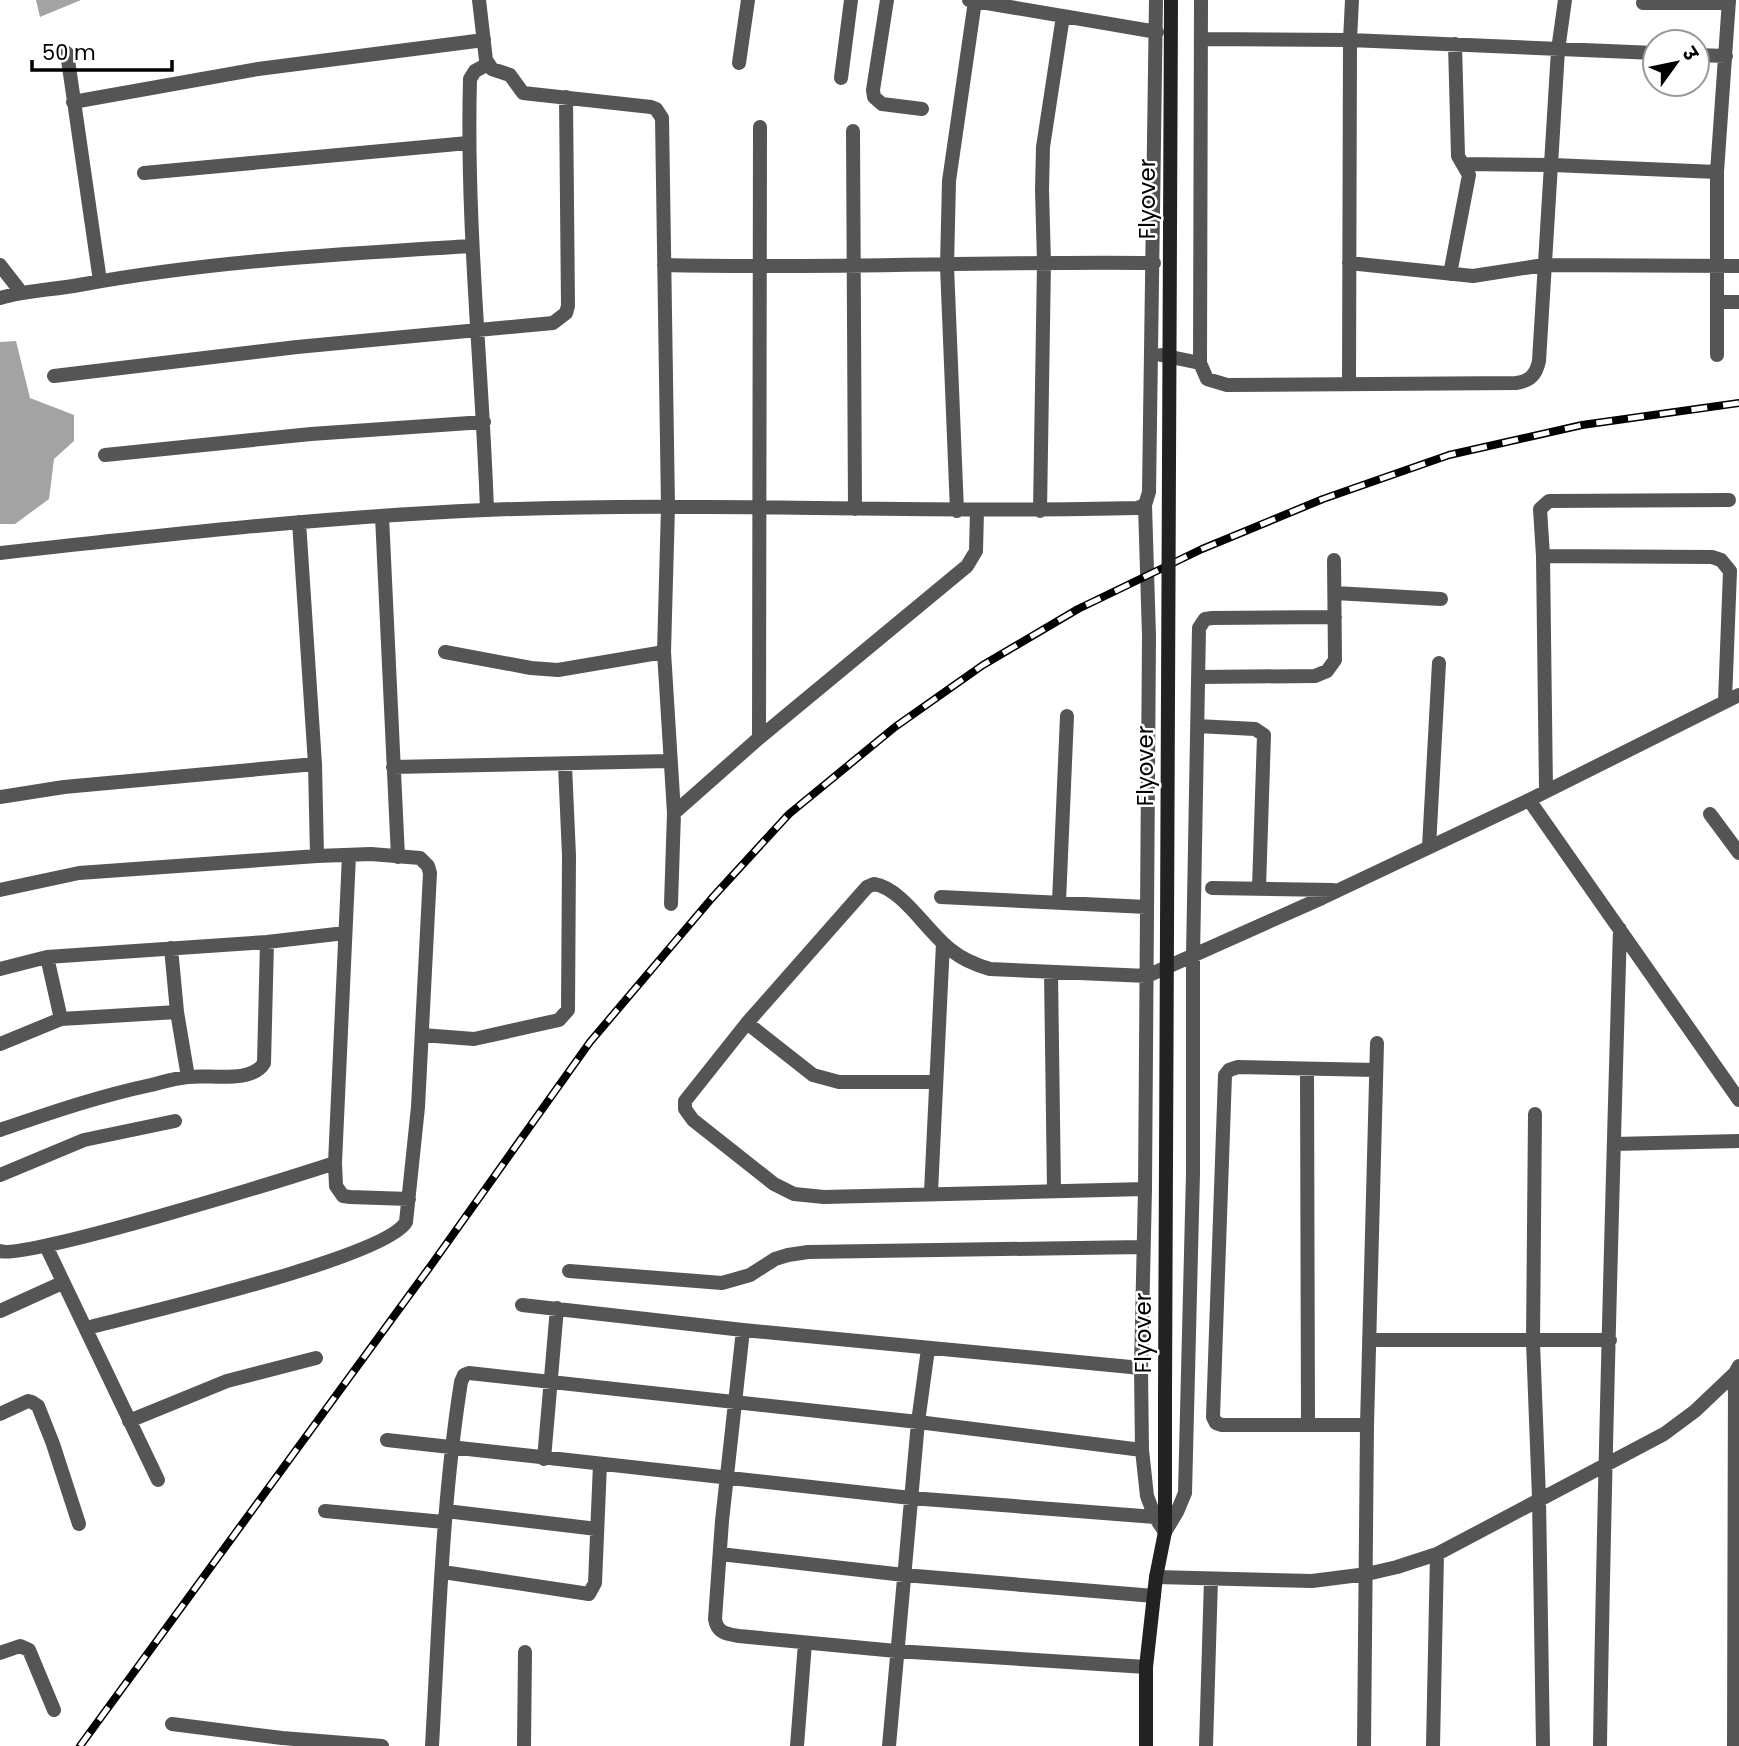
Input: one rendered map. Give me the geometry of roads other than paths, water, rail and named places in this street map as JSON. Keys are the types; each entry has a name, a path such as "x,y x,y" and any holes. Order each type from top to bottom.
{"main road":[{"name":"Flyover","path":"1146,1746 1146,1667 1156,1577 1165,1532 1171,0"}],"street":[{"path":"479,0 488,64 492,69 510,75 519,89 527,95 650,107 660,113 662,118 668,508 664,652 674,813 671,904"},
{"path":"739,63 748,0"},
{"path":"841,78 851,0"},
{"path":"887,0 874,97 882,104 922,109"},
{"path":"1156,0 1154,263 1149,492 1145,505 1149,636 1141,1368 1142,1450 1147,1496 1155,1517 1165,1532 1185,1493 1193,1173 1193,956 1199,628 1205,620 1212,618 1335,617"},
{"path":"1201,0 1200,363 1207,379 1227,385 1516,383 1532,378 1537,372 1539,361 1558,50 1565,0"},
{"path":"1349,384 1352,0"},
{"path":"957,511 947,266 949,181 972,1 1157,32"},
{"path":"1643,4 1729,1 1717,172 1717,355"},
{"path":"1040,510 1043,146 1063,16"},
{"path":"1202,39 1350,40 1641,53"},
{"path":"73,102 258,69 484,40"},
{"path":"1450,274 1469,175 1458,156 1455,44"},
{"path":"67,53 100,281"},
{"path":"1711,55 1726,56"},
{"path":"487,510 468,143 470,79 475,71 488,64"},
{"path":"54,376 297,347 553,323 566,313 568,306 566,97"},
{"path":"759,738 760,127"},
{"path":"853,131 855,509"},
{"path":"144,173 468,143"},
{"path":"1463,164 1717,172"},
{"path":"0,298 21,292 166,270 288,258 472,246"},
{"path":"664,265 853,267 1044,262 1154,263"},
{"path":"1349,264 1474,276 1544,265 1739,266"},
{"path":"0,265 21,292"},
{"path":"1717,302 1739,302"},
{"path":"1152,353 1200,363"},
{"path":"105,455 311,433 484,422"},
{"path":"1546,790 1544,556 1540,509 1549,500 1729,500"},
{"path":"0,553 299,522 487,510 759,508 977,511 1137,508 1145,505"},
{"path":"674,813 759,738 967,566 976,551 977,511"},
{"path":"382,516 398,856"},
{"path":"299,522 315,764 317,856"},
{"path":"1145,1189 931,1192 824,1197 794,1194 774,1185 693,1120 685,1109 685,1101 747,1023 867,887 874,884 890,890 951,951 977,965 990,969 1147,976 1529,800 1732,698 1730,571 1721,560 1544,556"},
{"path":"1198,677 1321,675 1331,667 1335,660 1334,560"},
{"path":"1335,593 1441,599"},
{"path":"445,652 531,668 558,670 664,652"},
{"path":"1429,846 1438,663"},
{"path":"1059,902 1067,716"},
{"path":"1198,726 1255,729 1264,735 1259,888"},
{"path":"393,767 669,761"},
{"path":"0,797 64,787 315,764"},
{"path":"422,1035 461,1040 484,1038 559,1020 568,1010 569,856 565,765"},
{"path":"1529,800 1739,1100"},
{"path":"1710,814 1739,853"},
{"path":"349,855 336,1186 343,1196 409,1199"},
{"path":"0,890 79,873 317,856 420,858 428,866 430,873 422,1035 407,1222 403,1229 374,1244 320,1265 87,1328"},
{"path":"1212,888 1338,890"},
{"path":"941,897 1147,906"},
{"path":"1600,1746 1604,1466 1610,1340 1620,929"},
{"path":"0,969 47,957 267,942 345,933"},
{"path":"0,1130 93,1099 188,1077 247,1076 260,1070 264,1063 267,942"},
{"path":"931,1192 943,943"},
{"path":"171,948 177,1013 188,1077"},
{"path":"47,957 61,1019"},
{"path":"1051,972 1054,1190"},
{"path":"0,1044 61,1019 177,1013"},
{"path":"747,1023 813,1075 839,1082 936,1082"},
{"path":"1364,1746 1367,1425 1377,1043"},
{"path":"1367,1425 1222,1426 1216,1423 1213,1417 1225,1075 1229,1070 1238,1067 1376,1070"},
{"path":"1307,1070 1308,1425"},
{"path":"1535,1114 1533,1342 1539,1498 1543,1746"},
{"path":"0,1175 84,1140 176,1121"},
{"path":"1614,1144 1739,1142"},
{"path":"0,1251 8,1253 46,1247 236,1194 335,1163"},
{"path":"46,1247 158,1480"},
{"path":"569,1271 722,1283 750,1275 775,1259 808,1252 1142,1247"},
{"path":"0,1311 62,1283"},
{"path":"522,1305 928,1349 1141,1368"},
{"path":"544,1459 557,1308"},
{"path":"743,1330 715,1619 720,1631 726,1634 805,1643 896,1651 1146,1667"},
{"path":"1369,1340 1610,1340"},
{"path":"888,1746 918,1422 928,1349"},
{"path":"129,1420 227,1381 316,1358"},
{"path":"1156,1577 1312,1581 1367,1574 1437,1554 1664,1434 1695,1411 1737,1370"},
{"path":"1734,1746 1737,1370"},
{"path":"432,1746 451,1447 464,1376 474,1372 1142,1450"},
{"path":"0,1414 28,1401 38,1406 79,1524"},
{"path":"387,1440 911,1498 1155,1517"},
{"path":"443,1572 589,1594 595,1583 600,1464"},
{"path":"325,1511 597,1529"},
{"path":"720,1554 904,1575 1154,1596"},
{"path":"1433,1746 1437,1554"},
{"path":"1206,1746 1211,1579"},
{"path":"797,1746 805,1643"},
{"path":"0,1653 20,1646 29,1650 54,1710"},
{"path":"524,1746 525,1652"},
{"path":"172,1724 233,1739 382,1746"}],"railway":[{"path":"80,1746 432,1264 590,1042 712,898 789,814 895,727 983,665 1078,609 1202,549 1323,499 1449,455 1582,425 1739,403"}]}
